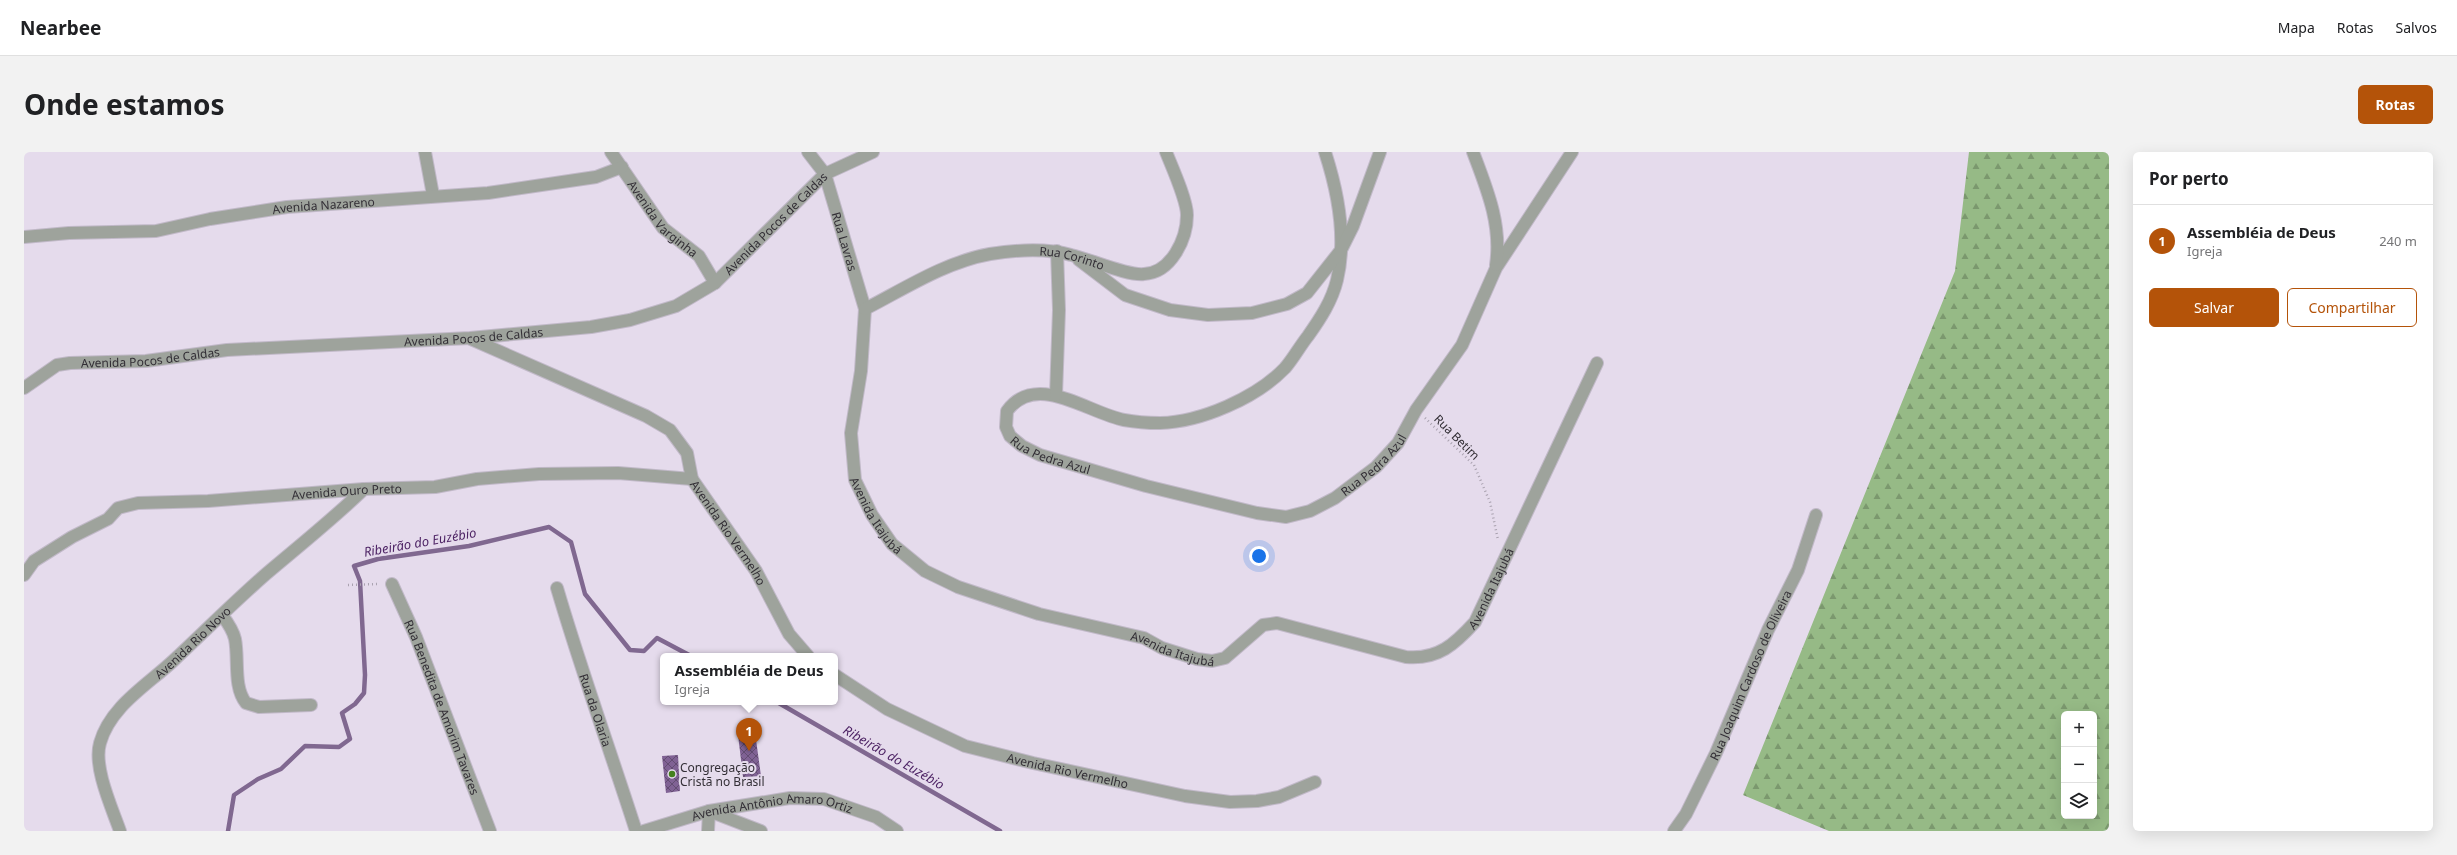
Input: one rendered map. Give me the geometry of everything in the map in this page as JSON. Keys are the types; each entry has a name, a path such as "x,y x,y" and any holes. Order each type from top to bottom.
{"street":[{"path":"425,152 433,195"},
{"name":"Avenida Varginha","path":"611,152 663,228 699,256 715,283"},
{"path":"808,152 825,174"},
{"name":"Avenida Pocos de Caldas","path":"24,388 57,366 70,363 146,361 227,350 470,338 591,327 630,320 676,306 715,283 825,174 873,152"},
{"name":"Rua Corinto","path":"865,309 959,262 990,254 1057,251 1143,275 1153,273 1171,260 1185,229 1187,214 1166,152"},
{"name":"Rua Pedra Azul","path":"1325,152 1338,201 1341,250 1337,279 1330,300 1318,321 1285,368 1264,386 1237,402 1196,417 1160,423 1123,420 1056,395 1032,395 1017,400 1007,411 1006,427 1010,436 1022,446 1040,455 1146,486 1257,513 1286,517 1310,511 1335,498 1376,467 1398,443 1416,410 1462,345 1496,268"},
{"path":"1071,255 1126,295 1170,310 1208,315 1252,313 1287,304 1307,293 1341,250 1353,226 1380,152"},
{"path":"1473,152 1491,202 1498,234 1496,268"},
{"path":"1496,268 1572,152"},
{"name":"Avenida Nazareno","path":"24,237 69,233 156,230 210,219 287,207 488,192 552,185 596,177 622,167"},
{"name":"Rua Lavras","path":"825,174 865,309"},
{"path":"1056,395 1059,310 1057,251"},
{"name":"Avenida Itajubá","path":"865,309 861,371 850,434 855,480 872,515 892,544 925,571 958,587 1039,614 1144,638 1180,655 1212,661 1225,658 1263,625 1277,623 1406,657 1422,659 1439,653 1453,643 1475,622 1597,363"},
{"name":"Avenida Rio Vermelho","path":"470,338 646,416 670,430 687,453 692,480 756,571 789,634 805,653"},
{"name":"Avenida Ouro Preto","path":"24,575 34,561 72,537 108,519 118,508 138,503 208,501 364,489 435,487 477,479 539,474 618,473 692,480"},
{"name":"Avenida Rio Novo","path":"120,831 102,777 99,758 99,745 106,728 126,700 265,575 329,522 364,489"},
{"name":"Rua Joaquim Cardoso de Oliveira","path":"1674,831 1686,814 1716,753 1768,630 1798,570 1816,515"},
{"name":"Rua Benedita de Amorim Tavares","path":"392,584 416,637 490,831"},
{"name":"Rua da Olaria","path":"557,588 578,660 602,724 636,831"},
{"path":"222,615 231,626 235,640 240,691 246,703 259,707 311,705"},
{"name":"Avenida Rio Vermelho","path":"838,677 887,709 964,746 1158,791 1230,802 1257,801 1278,797 1315,782"},
{"name":"Avenida Antônio Amaro Ortiz","path":"644,831 709,811 790,798 824,799 876,817 897,831"},
{"path":"708,831 709,811 761,831"}],"path":[{"name":"Rua Betim","path":"1416,410 1450,440 1474,465 1490,502 1498,543"},
{"path":"348,585 374,584"}],"green space":[{"path":"1969,152 2109,152 2109,831 1829,831 1743,795 1955,271"}],"building":[{"path":"754,725 761,776 743,777 737,726"},
{"name":"Congregação Cristã no Brasil","path":"678,755 680,791 666,793 662,756"}],"waterway":[{"name":"Ribeirão do Euzébio","path":"228,831 234,795 258,779 281,769 305,746 339,747 350,739 342,713 355,704 364,693 365,675 360,581 354,566 378,559 469,546 549,527 571,542 585,594 630,650 644,651 657,638 685,653"},
{"name":"Ribeirão do Euzébio","path":"782,705 1000,831"}],"place":[{"name":"Assembléia de Deus","path":"749,751"},
{"name":"Congregação Cristã no Brasil","path":"672,774"}]}
